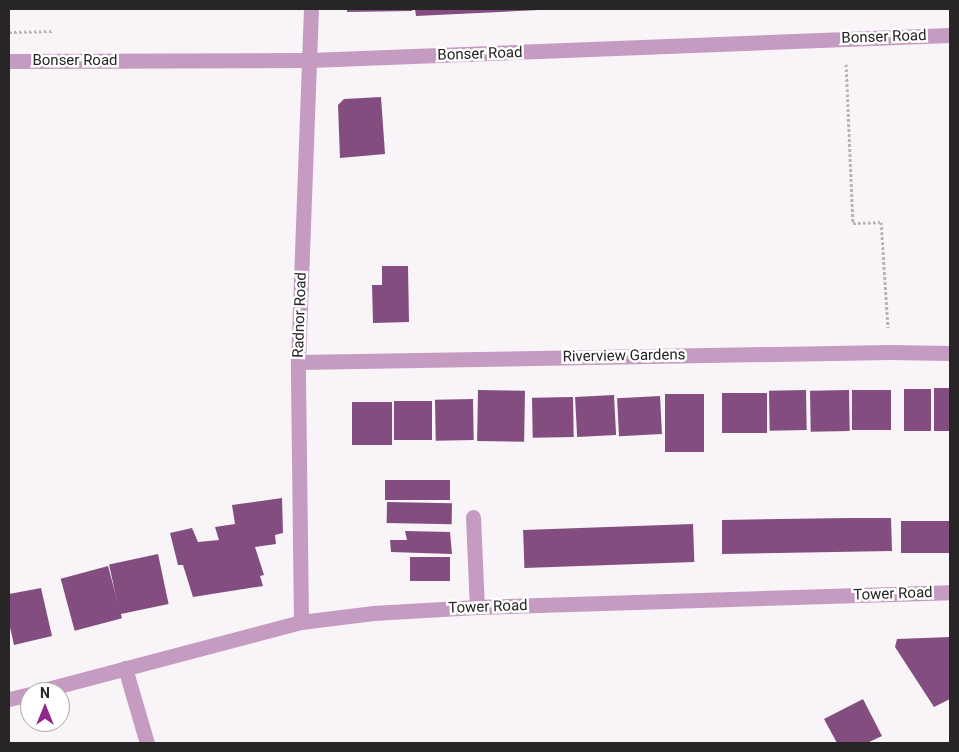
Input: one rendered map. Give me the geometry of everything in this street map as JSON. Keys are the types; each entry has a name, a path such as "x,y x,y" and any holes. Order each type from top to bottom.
{"street":[{"name":"Radnor Road","path":"301,622 298,362 311,9"},
{"name":"Bonser Road","path":"9,61 310,60 950,34"},
{"name":"Riverview Gardens","path":"298,362 890,352 950,353"},
{"path":"473,517 477,607"},
{"name":"Tower Road","path":"70,683 301,622 373,613 477,607 950,592"},
{"path":"125,668 147,743"}],"path":[{"path":"9,32 52,31"},
{"path":"845,39 853,223 881,222 890,352"}],"building":[{"path":"347,9 412,9 412,11 347,12"},
{"path":"415,9 539,9 539,10 416,16"},
{"path":"381,97 385,154 340,158 338,105 344,99"},
{"path":"382,266 408,266 409,322 373,323 372,285 382,285"},
{"path":"934,388 950,388 950,431 934,431"},
{"path":"904,389 931,389 931,431 904,431"},
{"path":"478,390 525,391 524,442 477,441"},
{"path":"806,390 807,430 770,431 769,391"},
{"path":"849,390 850,431 811,432 810,391"},
{"path":"852,390 891,390 891,430 852,430"},
{"path":"722,393 767,393 767,433 722,433"},
{"path":"665,394 704,394 704,452 665,452"},
{"path":"614,395 616,435 577,437 575,397"},
{"path":"660,396 662,434 619,436 617,398"},
{"path":"573,397 574,437 533,438 532,398"},
{"path":"473,399 474,440 436,441 435,400"},
{"path":"394,401 432,401 432,440 394,440"},
{"path":"352,402 392,402 392,445 352,445"},
{"path":"385,480 450,480 450,500 385,500"},
{"path":"282,498 283,533 275,535 276,544 255,547 264,575 260,576 263,586 193,597 183,565 178,565 170,533 192,528 198,542 219,540 215,527 235,524 232,505"},
{"path":"387,502 452,503 452,524 387,523"},
{"path":"891,518 892,551 722,554 722,520"},
{"path":"901,521 950,521 950,553 901,553"},
{"path":"693,524 694,562 524,568 523,530"},
{"path":"405,531 450,532 452,554 391,552 390,540 407,540"},
{"path":"158,554 169,604 120,614 109,564"},
{"path":"410,557 450,557 450,581 410,581"},
{"path":"108,566 122,618 75,631 61,579"},
{"path":"41,588 52,636 14,645 9,623 9,594"},
{"path":"950,637 950,699 934,707 895,647 897,639"},
{"path":"863,699 882,736 867,743 837,743 824,719"}]}
